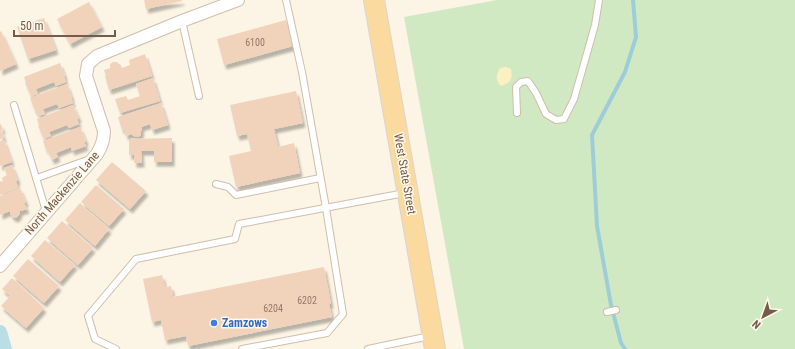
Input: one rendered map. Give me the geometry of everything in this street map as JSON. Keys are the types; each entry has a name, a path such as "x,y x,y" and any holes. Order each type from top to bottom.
{"main road":[{"name":"West State Street","path":"374,0 434,342"}],"street":[{"name":"North Mackenzie Lane","path":"0,266 101,147 104,139 104,131 86,76 88,64 97,56 238,0"}],"lane":[{"path":"242,349 328,333 343,314 302,72 286,0"},
{"path":"517,113 516,87 521,82 528,81 536,93 546,114 556,120 564,119 574,99 595,25 599,0"},
{"path":"182,21 199,96"},
{"path":"14,105 46,211"},
{"path":"37,178 93,158"},
{"path":"216,184 228,187 236,195 320,178"},
{"path":"116,349 94,339 88,316 136,259 235,239 239,224 408,192"},
{"path":"607,312 616,310"},
{"path":"368,349 434,342"}],"green space":[{"path":"497,0 795,0 795,349 464,349 404,17"}],"sand":[{"path":"506,67 511,69 512,75 509,82 501,86 497,80 497,75 500,68"}],"building":[{"path":"144,0 182,0 182,1 146,9"},
{"path":"89,2 102,27 70,44 57,19"},
{"path":"44,18 56,50 28,59 17,27"},
{"path":"286,20 293,46 224,65 217,39"},
{"path":"1,31 16,64 0,71 0,32"},
{"path":"145,54 152,76 109,90 104,70 110,68 110,64 117,62 122,68 130,65 129,60"},
{"path":"60,63 66,82 56,86 54,82 36,89 38,94 31,96 24,77"},
{"path":"153,78 160,101 120,113 115,99 126,96 128,100 140,96 136,84"},
{"path":"67,84 73,103 59,108 57,104 43,109 45,114 39,116 30,98"},
{"path":"296,91 303,123 274,129 278,147 294,143 300,173 236,187 229,156 251,151 247,134 237,136 230,105"},
{"path":"161,103 168,125 152,130 150,124 141,127 141,135 138,137 131,134 126,136 124,129 122,130 118,117"},
{"path":"73,105 79,118 77,119 79,124 69,128 67,125 49,132 51,136 44,139 38,126 37,119"},
{"path":"0,123 3,129 1,130 4,138 0,139"},
{"path":"80,127 86,141 84,142 86,146 72,151 71,147 56,153 58,157 52,160 43,141"},
{"path":"172,138 172,162 154,162 154,151 141,151 142,163 134,163 134,155 129,155 129,139"},
{"path":"4,140 12,162 0,166 0,141"},
{"path":"112,162 146,191 130,209 96,180"},
{"path":"12,165 18,180 16,181 18,188 0,195 0,181 3,182 2,178 7,175 4,168"},
{"path":"96,185 124,209 109,226 81,202"},
{"path":"20,188 26,202 24,203 27,209 20,211 16,218 10,214 10,211 0,215 0,196"},
{"path":"80,203 109,229 95,246 65,220"},
{"path":"62,221 93,248 78,265 47,238"},
{"path":"45,240 75,265 60,282 31,256"},
{"path":"28,259 59,286 44,303 13,276"},
{"path":"324,267 332,317 188,346 186,336 165,340 161,320 152,322 143,279 162,275 165,287 171,286 173,297"},
{"path":"12,278 44,308 26,328 1,306 10,296 2,289"}],"waterway":[{"path":"625,349 621,343 611,305 597,226 592,135 625,72 636,37 633,0"},
{"path":"0,332 5,349"}],"place":[{"name":"Zamzows","path":"214,323"}]}
